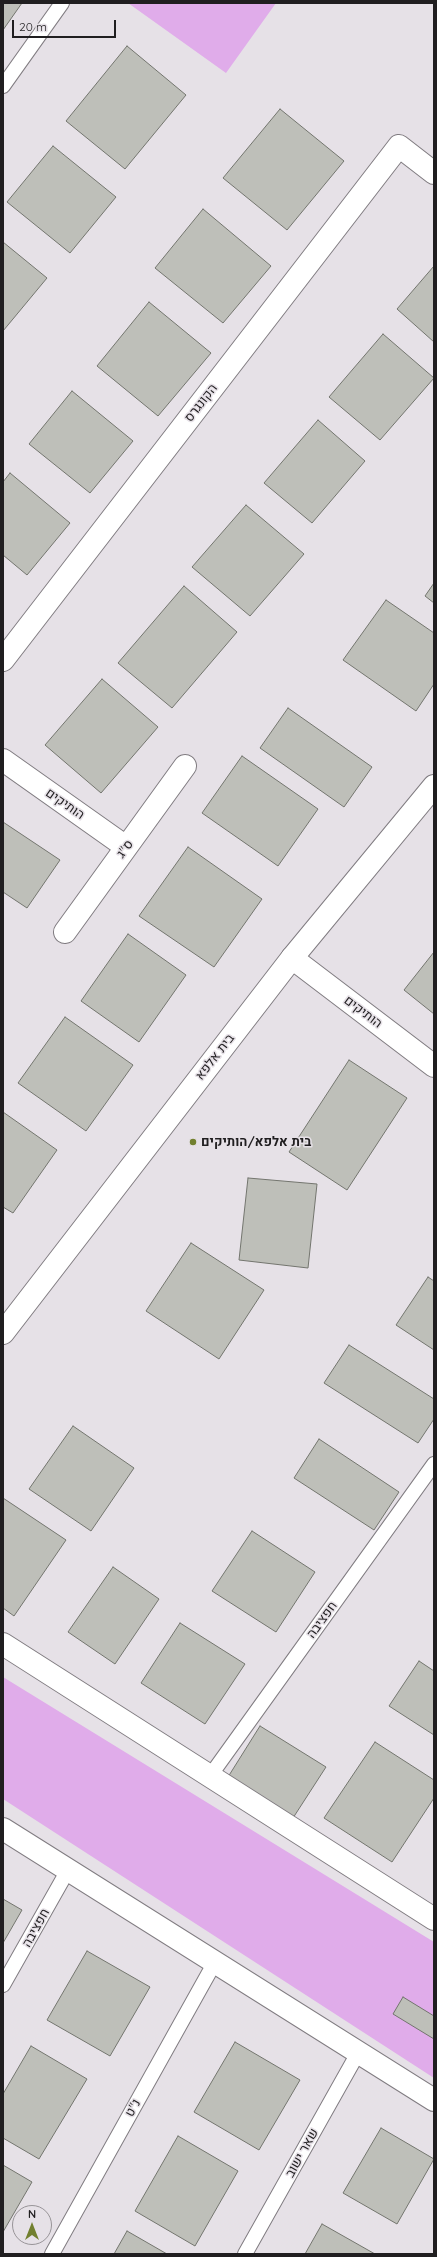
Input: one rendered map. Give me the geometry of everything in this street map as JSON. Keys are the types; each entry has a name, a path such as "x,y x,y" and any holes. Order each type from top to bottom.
{"street":[{"name":"הקונגרס","path":"3,660 400,146 434,173"},
{"name":"הותיקים","path":"3,760 126,847"},
{"name":"ס\"ג","path":"65,932 185,766"},
{"name":"בית אלפא","path":"3,1333 292,958 434,786"},
{"name":"הותיקים","path":"292,958 434,1066"},
{"path":"3,1644 434,1919"},
{"path":"3,1829 434,2100"}],"lane":[{"path":"3,86 62,3"},
{"name":"חפציבה","path":"210,1776 434,1464"},
{"name":"חפציבה","path":"3,1985 68,1870"},
{"name":"נ\"ט","path":"52,2254 215,1962"},
{"name":"שאר ישוב","path":"245,2254 358,2053"}],"shaded area":[{"path":"128,3 276,3 226,73"},
{"path":"3,1677 434,1942 434,2078 3,1799"}],"building":[{"path":"3,3 22,3 3,30"},
{"path":"127,46 186,95 125,169 66,121"},
{"path":"280,109 344,161 287,230 223,178"},
{"path":"53,146 116,197 70,253 7,202"},
{"path":"203,209 271,266 223,323 155,268"},
{"path":"3,242 47,278 3,331"},
{"path":"434,266 434,342 397,309"},
{"path":"149,302 211,353 158,416 97,366"},
{"path":"383,334 434,378 380,440 329,397"},
{"path":"72,391 133,441 90,493 29,444"},
{"path":"318,420 365,461 312,523 264,483"},
{"path":"10,473 70,523 27,575 3,555 3,482"},
{"path":"246,505 304,554 250,616 192,567"},
{"path":"434,583 434,603 425,596"},
{"path":"184,586 237,632 172,708 118,663"},
{"path":"386,600 434,633 434,684 416,711 343,660"},
{"path":"102,679 158,727 101,793 45,745"},
{"path":"288,708 372,767 344,807 260,748"},
{"path":"242,756 318,809 278,866 202,813"},
{"path":"3,822 60,860 27,908 3,892"},
{"path":"188,847 262,899 214,967 139,916"},
{"path":"128,934 186,975 139,1042 81,1001"},
{"path":"434,952 434,1014 404,990"},
{"path":"65,1017 133,1065 86,1131 18,1083"},
{"path":"349,1060 407,1098 347,1190 289,1152"},
{"path":"3,1112 57,1150 13,1213 3,1207"},
{"path":"248,1178 317,1184 308,1268 239,1260"},
{"path":"191,1243 264,1290 219,1359 146,1311"},
{"path":"428,1277 434,1281 434,1350 396,1325"},
{"path":"349,1345 434,1399 434,1419 418,1443 324,1383"},
{"path":"73,1426 134,1468 91,1531 29,1489"},
{"path":"319,1439 399,1492 374,1530 294,1478"},
{"path":"3,1498 66,1540 14,1616 3,1608"},
{"path":"252,1531 315,1572 276,1632 212,1591"},
{"path":"113,1567 159,1599 115,1664 68,1632"},
{"path":"180,1623 245,1664 205,1724 141,1683"},
{"path":"419,1661 434,1671 434,1735 389,1706"},
{"path":"260,1726 326,1767 293,1818 228,1777"},
{"path":"375,1742 434,1780 434,1798 392,1862 324,1818"},
{"path":"3,1899 22,1910 3,1943"},
{"path":"87,1951 150,1987 110,2056 47,2020"},
{"path":"403,1997 434,2016 434,2039 393,2014"},
{"path":"235,2042 300,2080 259,2150 194,2112"},
{"path":"31,2046 87,2079 39,2159 3,2138 3,2094"},
{"path":"381,2128 434,2159 397,2224 343,2193"},
{"path":"178,2136 238,2171 195,2246 135,2211"},
{"path":"3,2165 32,2182 19,2205 12,2205 12,2216 3,2232"},
{"path":"322,2224 375,2254 305,2254"},
{"path":"127,2231 167,2254 114,2254"}],"place":[{"name":"בית אלפא/הותיקים","path":"193,1142"}]}
